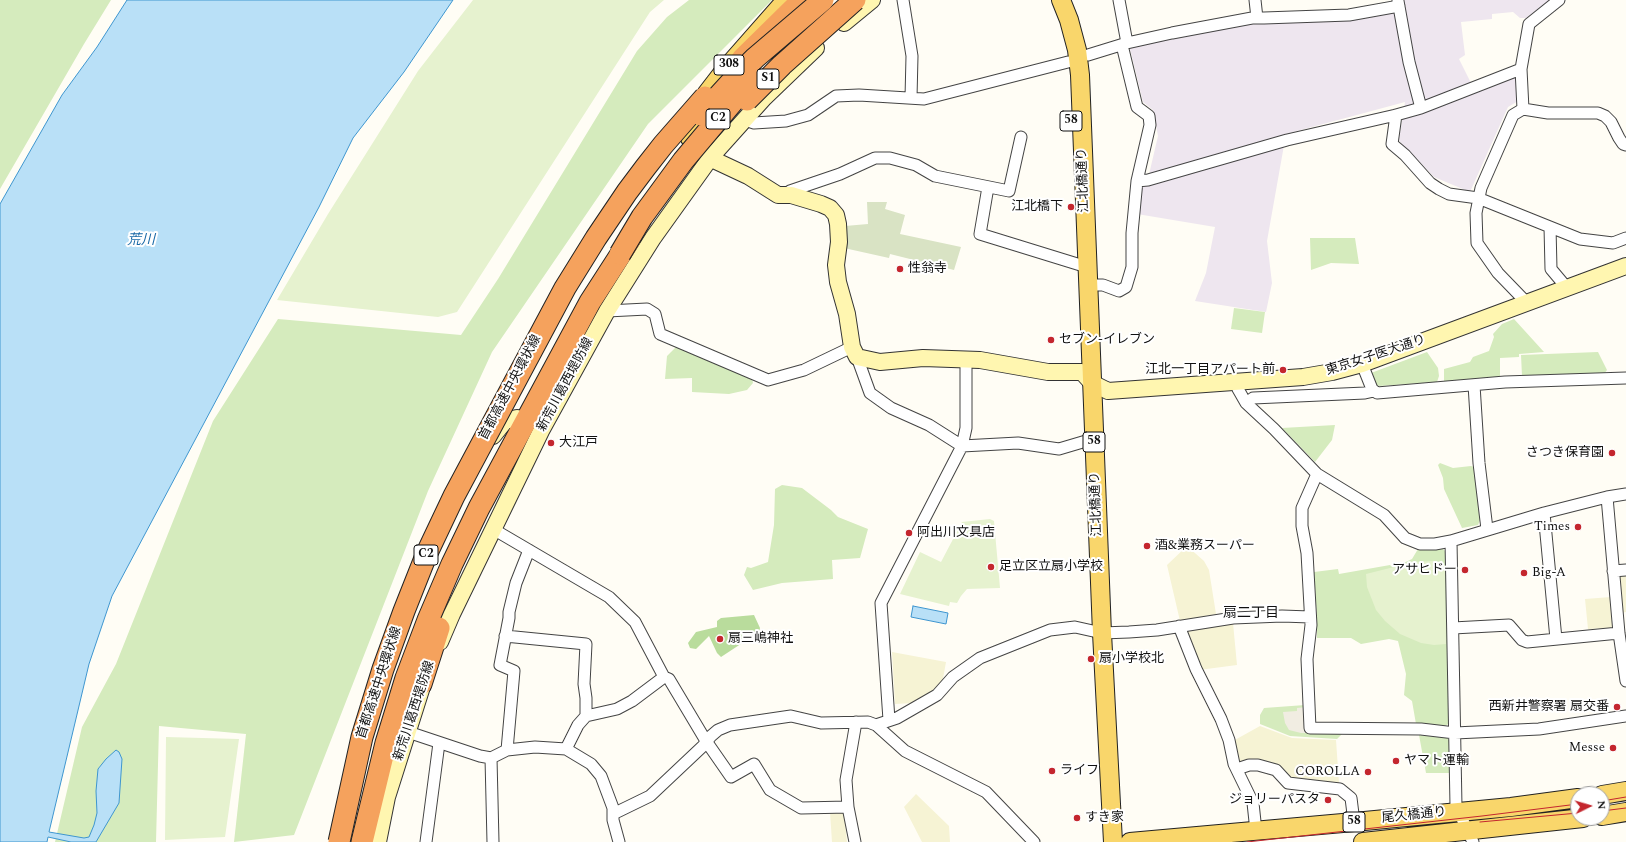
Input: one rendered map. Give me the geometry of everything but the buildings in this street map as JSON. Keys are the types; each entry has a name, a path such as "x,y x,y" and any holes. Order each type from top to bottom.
{"highway":[{"name":"首都高速中央環状線","path":"338,842 362,737 383,669 427,553 454,496 561,295 596,238 627,192 650,162 705,97 766,34 802,0"},
{"name":"S1","path":"705,97 752,53 817,0"},
{"path":"380,734 392,680 415,615 439,558 510,415 570,305 636,196 712,102 778,37 823,0"},
{"name":"首都高速中央環状線","path":"362,842 386,743 406,678 428,620 479,508 590,302 653,200 683,161 711,127 774,57 835,0"},
{"name":"S1","path":"688,165 727,120 782,65 855,0"},
{"name":"首都高速中央環状線","path":"620,254 658,202 688,165"},
{"path":"421,684 444,610 466,555 582,337 663,201 688,165"},
{"path":"374,714 392,680"}],"main road":[{"name":"308","path":"690,138 689,124 707,93 732,61 786,0"},
{"name":"新荒川葛西堤防線","path":"352,842 380,734 421,620 445,561 517,418 583,298 631,218 660,176 690,138 759,62 811,16 835,0"},
{"name":"新荒川葛西堤防線","path":"378,842 387,797 408,732 421,684 452,614 493,529 542,431 606,311 653,238 711,157 764,98 822,42 872,0"},
{"name":"58","path":"1050,0 1058,18 1068,62 1074,196 1086,244"},
{"name":"江北橋通り","path":"1061,0 1069,20 1078,62 1092,383 1097,430 1102,633 1113,842"},
{"name":"58","path":"1073,0 1084,32 1088,55 1095,197 1086,244"},
{"path":"690,138 711,157 725,166 748,176 778,195 784,195 821,204 830,208 836,215 839,242 836,265 838,282 855,352"},
{"name":"東京女子医大通り","path":"855,352 880,362 923,358 980,360 1048,372 1082,372 1092,383 1108,391 1303,377 1332,372 1362,364 1626,266"},
{"path":"338,842 374,714 408,614 459,498 494,433 505,421 517,418"},
{"path":"1610,794 1626,791"},
{"name":"尾久橋通り","path":"1130,842 1458,812 1570,799"},
{"path":"1610,815 1626,812"},
{"name":"尾久橋通り","path":"1363,842 1471,836 1570,820"}],"street":[{"path":"903,0 912,56 911,98"},
{"path":"1088,285 1103,285 1119,291 1126,287 1129,282 1132,267 1132,233 1137,181 1150,125 1149,116 1138,107 1124,44 1119,0"},
{"path":"1255,0 1257,18"},
{"path":"1523,109 1521,70 1529,24 1559,0"},
{"path":"1088,55 1124,44 1252,18 1349,15 1398,3 1409,62 1421,108"},
{"path":"745,120 754,124 786,121 808,115 836,96 859,95 924,99 1068,62"},
{"path":"1137,181 1148,180 1288,140 1421,108 1521,70"},
{"path":"1528,303 1498,273 1477,243 1476,224 1480,188 1513,115 1523,109 1548,113 1598,113 1605,116 1623,144 1626,145"},
{"path":"1396,115 1392,144 1405,155 1430,183 1439,189 1449,194 1478,198 1580,240 1613,243 1626,238"},
{"path":"784,195 790,191 840,174 875,158 890,158 916,165 935,176 1009,191 1021,137"},
{"path":"988,187 980,234 1087,267"},
{"path":"1550,227 1551,269 1567,288"},
{"path":"606,311 647,308 655,314 660,334 768,380 804,370 855,352 870,394 891,408 929,425 962,446 1018,443 1059,449 1086,441 1097,430"},
{"path":"890,720 881,603 962,446 966,428 966,360"},
{"path":"1362,364 1374,392"},
{"path":"1246,403 1253,398 1377,393 1505,382 1626,378"},
{"path":"1236,382 1238,389 1246,403 1274,429 1317,474 1384,515 1405,538 1420,544 1435,544 1544,513 1607,497 1626,494"},
{"path":"1474,385 1479,463 1487,529"},
{"path":"1317,474 1302,508 1302,526 1307,553 1310,618 1307,659 1310,728 1421,729 1455,733 1539,729 1626,716"},
{"path":"1607,497 1619,633 1626,682"},
{"path":"1544,513 1556,639"},
{"path":"493,529 609,597 614,602 637,626 664,676 669,679 706,742 731,777 754,764 770,790 801,808 848,807"},
{"path":"1451,540 1456,806 1471,836"},
{"path":"507,750 514,671 500,665 516,583 529,550"},
{"path":"1613,571 1626,570"},
{"path":"876,724 896,718 937,695 953,677 980,658 1050,630 1075,627 1102,633 1156,630 1233,618 1282,616 1310,618"},
{"path":"1453,628 1504,624 1509,625 1522,640 1527,642 1619,633"},
{"path":"1179,626 1196,669 1221,718 1229,740 1234,764 1253,803 1256,831"},
{"path":"505,636 586,644 584,684 586,716"},
{"path":"566,749 578,725 586,716 617,709 632,701 664,676"},
{"path":"613,814 650,796 718,730 730,724 790,716 821,723 868,722 876,724 905,751 986,792 1034,842"},
{"path":"855,842 848,807 846,780 856,722"},
{"path":"408,732 480,756 491,758 507,750 535,747 566,749 591,764 601,776 613,808 613,820 619,842"},
{"path":"426,842 440,743"},
{"path":"491,758 494,842"},
{"path":"1237,769 1249,765 1258,765 1276,770 1288,782 1340,789 1351,798 1354,822"}],"shaded area":[{"path":"1402,0 1550,0 1526,18 1520,18 1513,12 1492,14 1492,19 1461,22 1465,55 1459,59 1475,91 1514,77 1517,79 1518,101 1508,107 1470,192 1434,177 1402,146 1399,139 1405,102 1286,134 1267,241 1272,283 1266,312 1195,301 1206,273 1215,227 1137,214 1141,186 1147,183 1158,136 1153,110 1143,102 1130,49 1132,45 1252,22 1354,17"},
{"path":"1187,546 1204,561 1209,570 1216,614 1180,621 1167,565"},
{"path":"1626,574 1626,612 1621,613 1618,579 1621,575"},
{"path":"1611,597 1613,624 1611,628 1588,629 1585,599"},
{"path":"1233,623 1237,665 1199,670 1185,631"},
{"path":"892,652 946,662 942,684 933,693 913,703 895,704"},
{"path":"1307,707 1307,733 1289,730 1285,723 1283,712 1297,711 1297,708"},
{"path":"1260,726 1292,738 1336,740 1339,783 1291,778 1274,763 1258,759 1238,763 1233,741"},
{"path":"916,794 949,826 950,842 922,842 904,807"},
{"path":"844,810 847,842 832,842 830,812"}],"green space":[{"path":"0,0 111,0 0,189"},
{"path":"473,0 664,0 650,12 457,312 438,317 277,300 328,214 418,71"},
{"path":"689,0 772,0 648,124 492,352 428,491 294,835 234,842 246,734 159,726 156,842 55,842 82,727 116,664 213,421 278,319 461,335 498,279 637,51 667,17"},
{"path":"867,202 887,202 885,209 905,215 900,234 961,247 954,270 890,254 889,258 844,248 845,226 868,224"},
{"path":"1310,238 1355,238 1359,264 1331,263 1311,270"},
{"path":"1234,308 1265,312 1262,333 1231,329"},
{"path":"1514,319 1544,352 1519,354 1519,357 1500,358 1500,377 1444,382 1444,369 1470,362 1473,357 1489,351 1494,337 1493,334 1502,324"},
{"path":"676,347 752,378 753,383 747,390 729,394 692,392 692,378 665,379 667,356"},
{"path":"1427,352 1438,368 1439,376 1437,382 1379,386 1375,384 1371,373"},
{"path":"1598,352 1607,370 1604,374 1522,376 1521,355"},
{"path":"1335,425 1332,440 1315,462 1282,428"},
{"path":"1440,463 1453,468 1474,467 1480,520 1478,525 1462,528 1444,489 1443,478 1438,465"},
{"path":"782,485 802,488 838,517 868,529 860,558 832,560 833,579 782,583 753,590 744,575 747,567 751,568 768,562 774,525 775,489"},
{"path":"990,519 994,521 1000,588 967,589 957,603 950,602 949,606 900,594 920,552 941,562 962,522"},
{"path":"1442,548 1446,552 1450,723 1445,726 1416,724 1412,701 1404,695 1406,674 1398,641 1389,639 1361,644 1351,638 1317,638 1314,572 1338,569 1339,574 1390,565 1395,567 1412,559 1418,549"},
{"path":"1433,561 1439,563 1445,570 1446,644 1434,645 1421,643 1400,634 1385,621 1376,610 1367,587 1366,574 1414,562"},
{"path":"754,615 760,628 759,632 721,657 717,653 709,636 696,649 690,648 688,643 696,632 717,627 717,621 721,618"},
{"path":"1305,705 1306,733 1342,734 1337,739 1290,736 1260,724 1260,715 1264,708"},
{"path":"1419,735 1447,738 1449,740 1450,773 1426,773"},
{"path":"166,737 239,739 225,837 165,840"}],"water":[{"name":"荒川","path":"127,0 453,0 404,72 353,138 319,207 112,596 89,664 49,832 84,838 89,837 97,813 96,791 98,769 116,750 119,752 122,759 119,803 96,842 71,842 48,837 47,842 0,842 0,204 62,95 97,47"},
{"path":"913,606 948,613 946,624 911,617"}],"tram line":[{"path":"1610,800 1626,797"},
{"path":"1247,842 1570,805"},
{"path":"1610,810 1626,808"},
{"path":"1480,822 1570,814"}],"place":[{"name":"江北橋下","path":"1071,207"},
{"name":"性翁寺","path":"900,269"},
{"name":"セブン-イレブン","path":"1051,340"},
{"name":"江北一丁目アパート前","path":"1283,370"},
{"name":"大江戸","path":"551,443"},
{"name":"さつき保育園","path":"1612,453"},
{"name":"Times","path":"1578,527"},
{"name":"阿出川文具店","path":"909,533"},
{"name":"酒&業務スーパー","path":"1147,546"},
{"name":"足立区立扇小学校","path":"991,567"},
{"name":"アサヒドー","path":"1465,570"},
{"name":"Big-A","path":"1524,573"},
{"name":"扇三嶋神社","path":"720,639"},
{"name":"扇小学校北","path":"1091,659"},
{"name":"西新井警察署 扇交番","path":"1617,707"},
{"name":"Messe","path":"1613,748"},
{"name":"ヤマト運輸","path":"1396,761"},
{"name":"ライフ","path":"1052,771"},
{"name":"COROLLA","path":"1368,772"},
{"name":"ジョリーパスタ","path":"1328,800"},
{"name":"すき家","path":"1077,818"}],"district":[{"name":"扇二丁目","path":"1251,614"}]}
